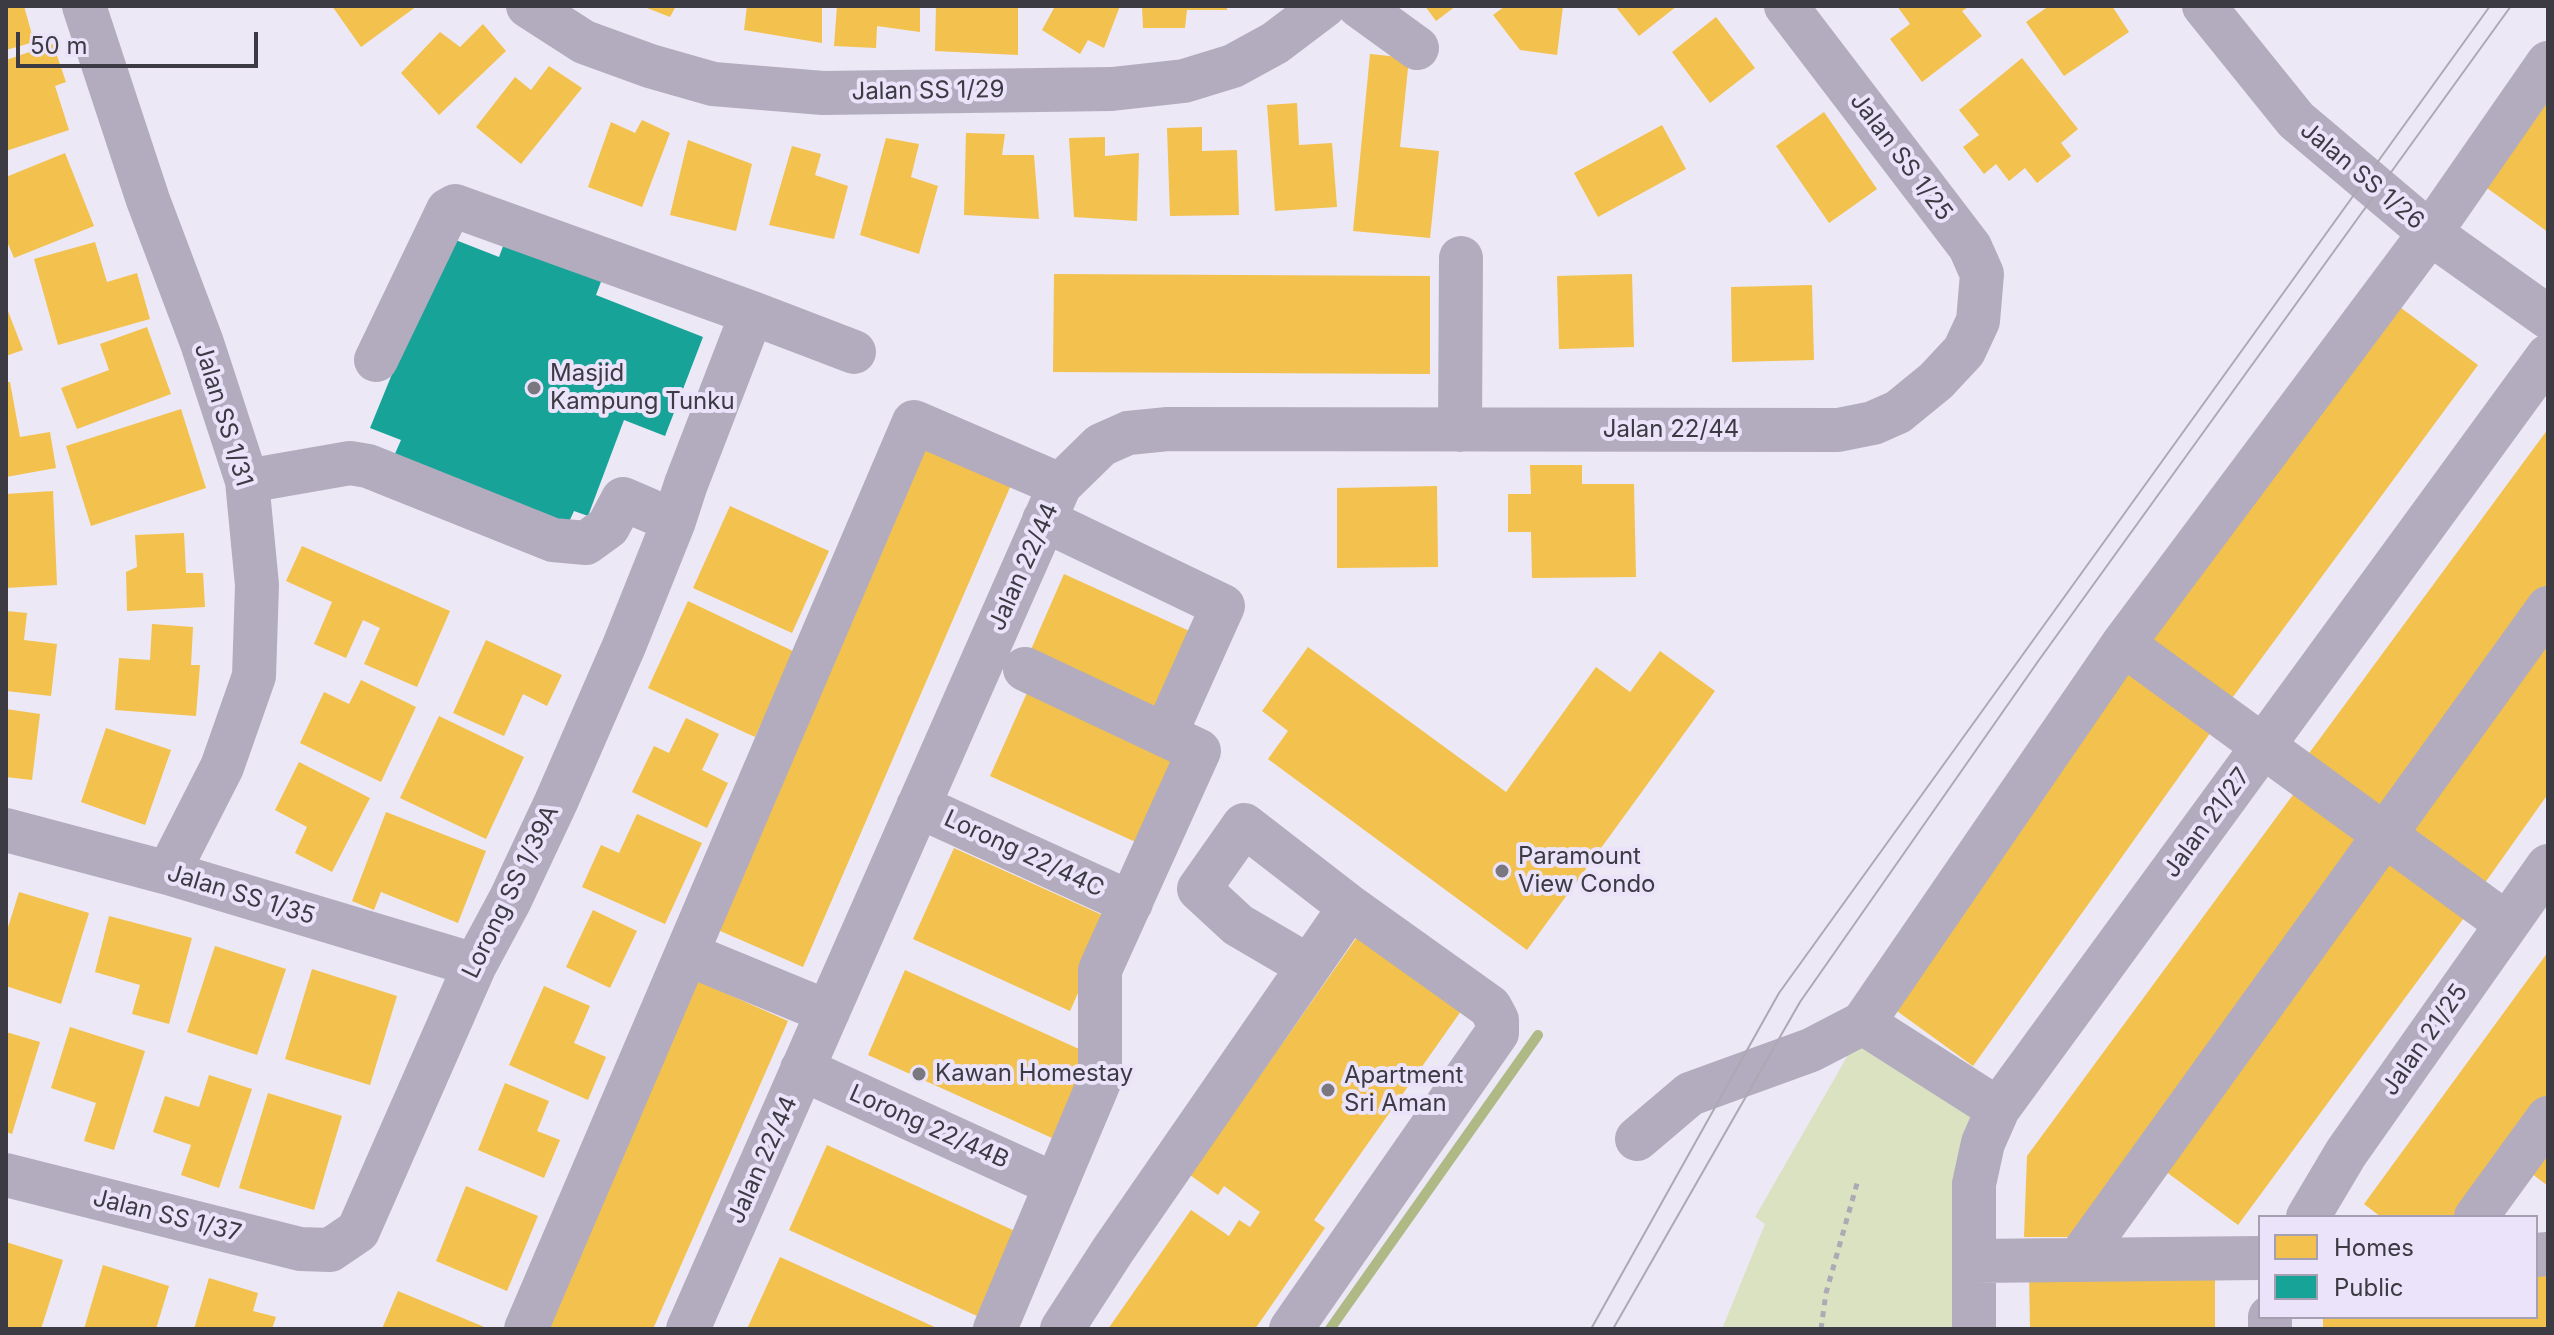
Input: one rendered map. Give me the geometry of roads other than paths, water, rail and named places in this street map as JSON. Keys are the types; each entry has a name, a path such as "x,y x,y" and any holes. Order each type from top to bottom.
{"street":[{"name":"Jalan SS 1/31","path":"84,6 148,200 202,343 247,481 257,585 254,676 222,767 168,873"},
{"name":"Jalan SS 1/29","path":"528,6 584,42 650,66 713,84 823,93 1112,89 1184,81 1243,61 1275,43 1324,6"},
{"path":"1359,6 1417,48"},
{"name":"Jalan SS 1/25","path":"1786,6 1970,247 1982,274 1978,321"},
{"name":"Jalan SS 1/26","path":"2204,6 2296,120 2430,233 2548,317"},
{"path":"1637,1139 1690,1094 1811,1050 1863,1023 2123,644 2430,233 2548,63"},
{"path":"376,360 448,210 455,206 854,352"},
{"path":"1460,430 1461,258"},
{"name":"Lorong SS 1/39A","path":"330,1250 358,1231 475,965 510,900 556,802 624,646 752,313"},
{"name":"Jalan 22/44","path":"688,1329 1052,503 1101,445 1128,433 1168,429 1838,430 1873,423 1898,412 1936,381 1964,351 1978,321"},
{"name":"Jalan 21/27","path":"1974,1329 1974,1184 1983,1143 1998,1109 2548,356"},
{"path":"526,1329 914,422 1223,606 1165,735"},
{"path":"247,481 350,463 368,466 553,540 586,543 608,527 623,499 674,521"},
{"path":"2079,1259 2548,608"},
{"path":"2123,644 2507,924"},
{"path":"995,1329 1100,1080 1100,970 1199,751 1025,669"},
{"name":"Lorong 22/44C","path":"918,806 1131,903"},
{"path":"1291,1329 1497,1033 1497,1020 1490,1007 1350,907 1244,825 1199,889 1238,925 1308,966"},
{"name":"Jalan SS 1/35","path":"6,830 168,873 475,965"},
{"name":"Jalan 21/25","path":"2309,1215 2346,1153 2548,866"},
{"path":"1062,1329 1121,1237 1350,907"},
{"path":"687,954 828,1012"},
{"path":"1863,1023 1998,1109"},
{"name":"Lorong 22/44B","path":"802,1069 1056,1185"},
{"path":"2477,1215 2548,1118"},
{"name":"Jalan SS 1/37","path":"6,1175 300,1249 330,1250"},
{"path":"1974,1261 2258,1258"}],"waterway":[{"path":"1330,1329 1538,1035"}],"tram line":[{"path":"1591,1329 1779,993 2490,6"},
{"path":"1613,1329 1800,1002 2039,660 2511,6"}],"place":[{"name":"Masjid Kampung Tunku","path":"534,388"},
{"name":"Paramount View Condo","path":"1502,871"},
{"name":"Kawan Homestay","path":"919,1074"},
{"name":"Apartment Sri Aman","path":"1328,1090"}]}
